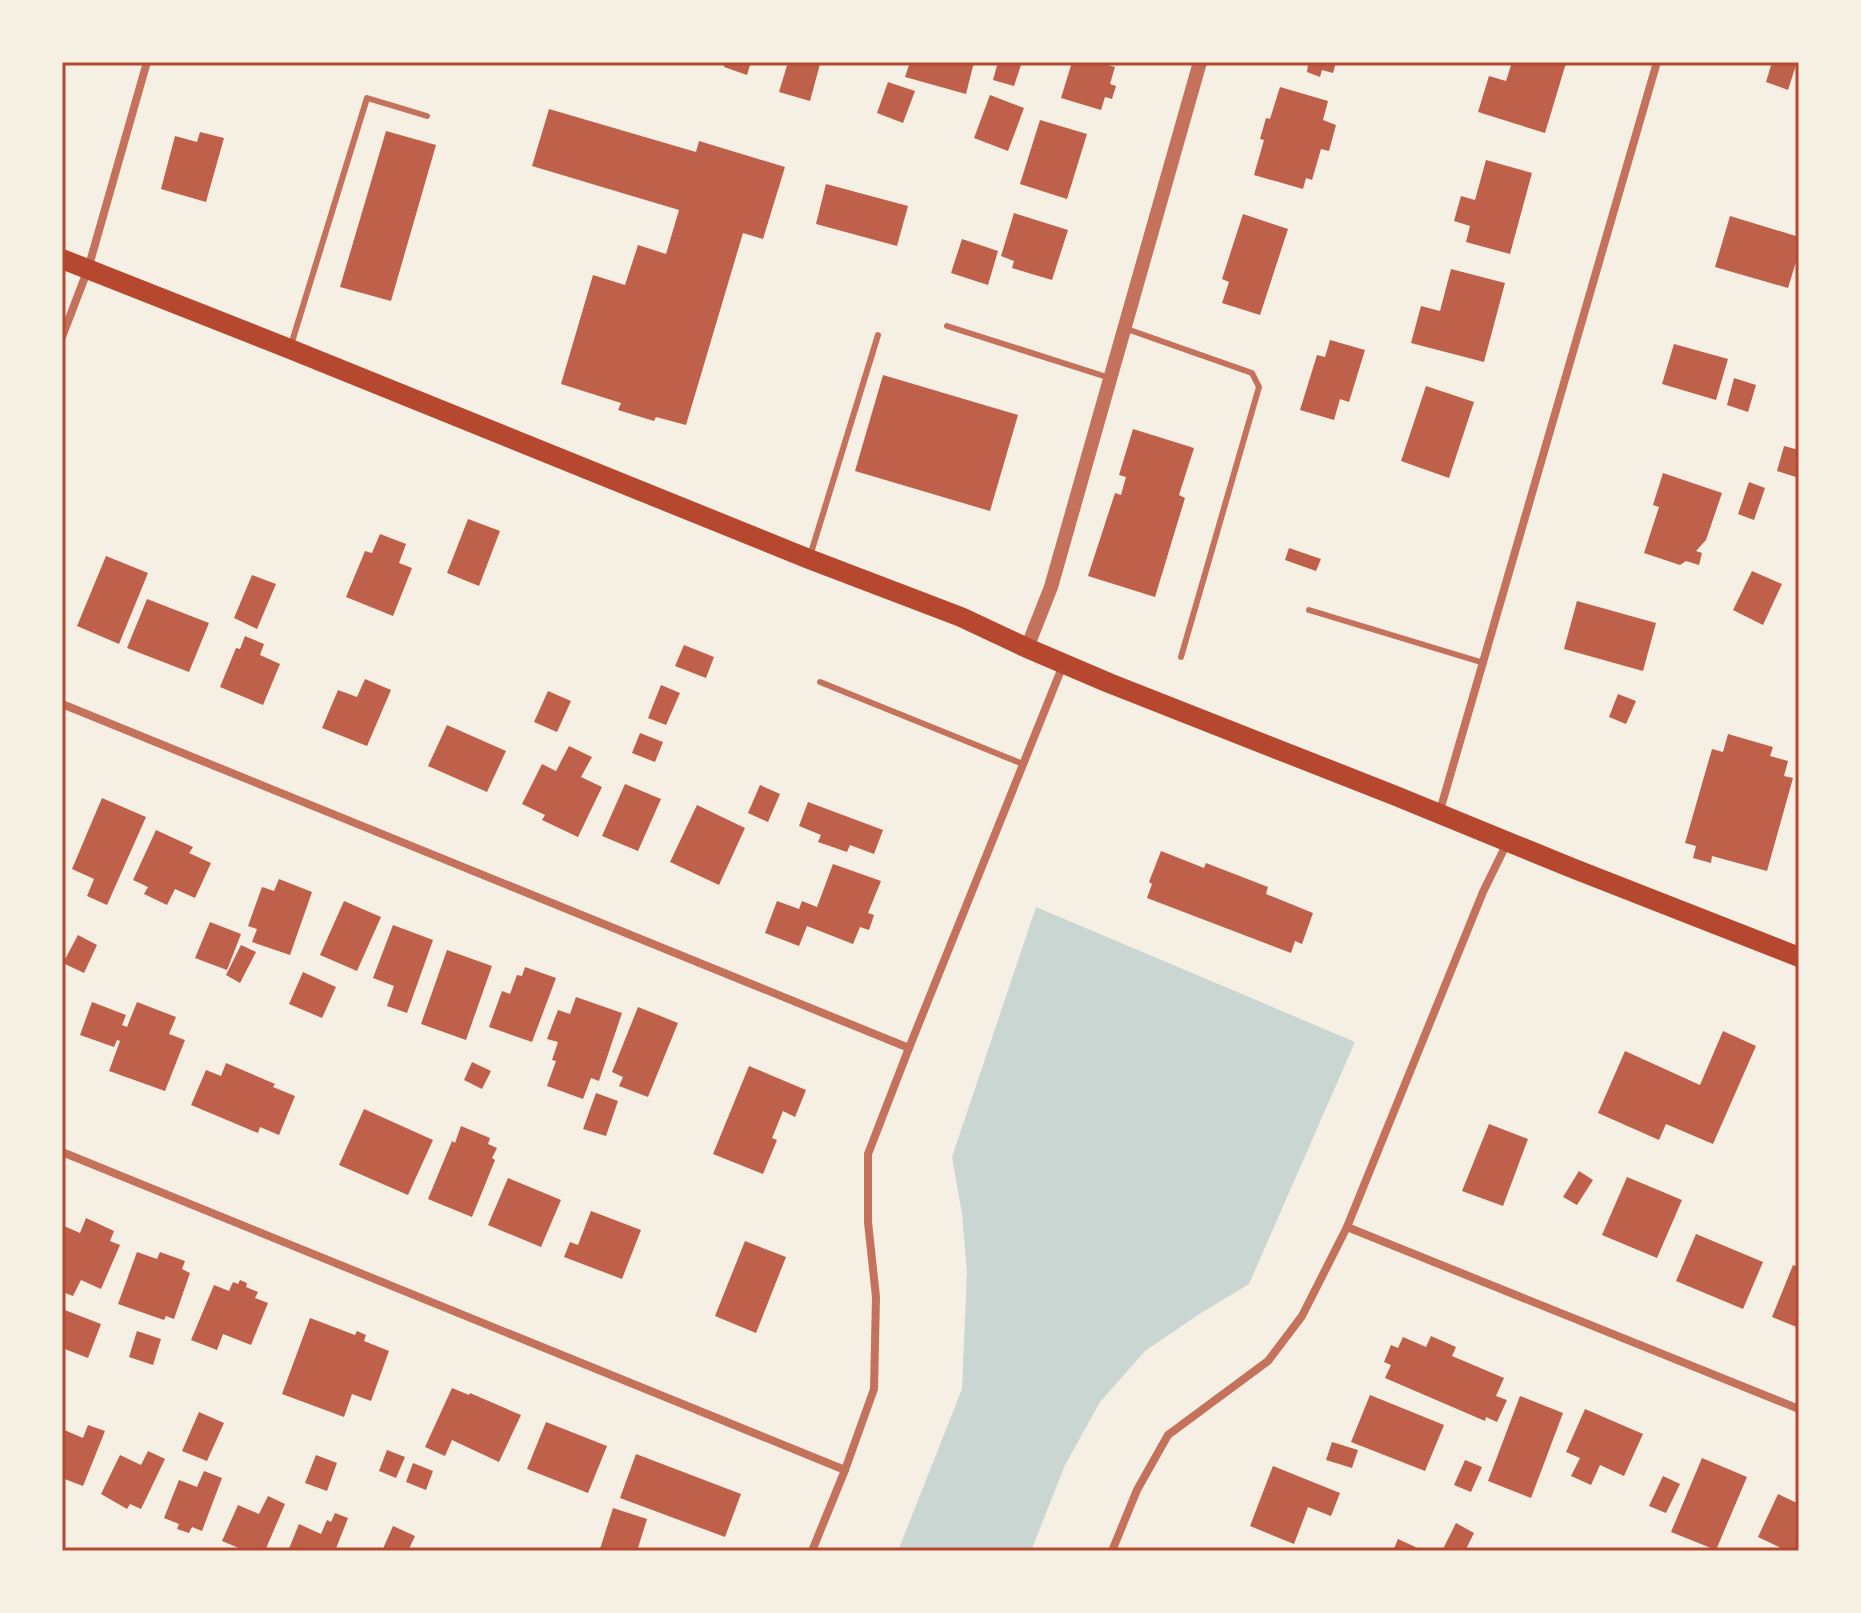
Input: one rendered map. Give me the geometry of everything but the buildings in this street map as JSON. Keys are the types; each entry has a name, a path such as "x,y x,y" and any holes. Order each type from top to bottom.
{"main road":[{"path":"62,259 961,617 1063,664 1799,957"}],"street":[{"path":"62,337 88,269 147,62"},
{"path":"1027,648 1051,587 1200,62"},
{"path":"1439,814 1657,62"},
{"path":"812,1551 874,1389 876,1297 868,1222 868,1154 1063,664"},
{"path":"62,704 909,1048"},
{"path":"1112,1551 1137,1490 1168,1435 1268,1361 1302,1316 1347,1227 1483,892 1508,843"},
{"path":"62,1152 845,1470"},
{"path":"1347,1227 1799,1409"}],"lane":[{"path":"290,349 367,98 427,116"},
{"path":"947,326 1110,378"},
{"path":"1124,328 1252,373 1259,387 1181,657"},
{"path":"809,559 878,335"},
{"path":"1309,610 1484,663"},
{"path":"820,682 1023,764"}],"shaded area":[{"path":"1036,907 1355,1042 1249,1284 1145,1351 1100,1402 1065,1465 1031,1551 898,1551 962,1389 967,1272 962,1214 952,1157"}]}
